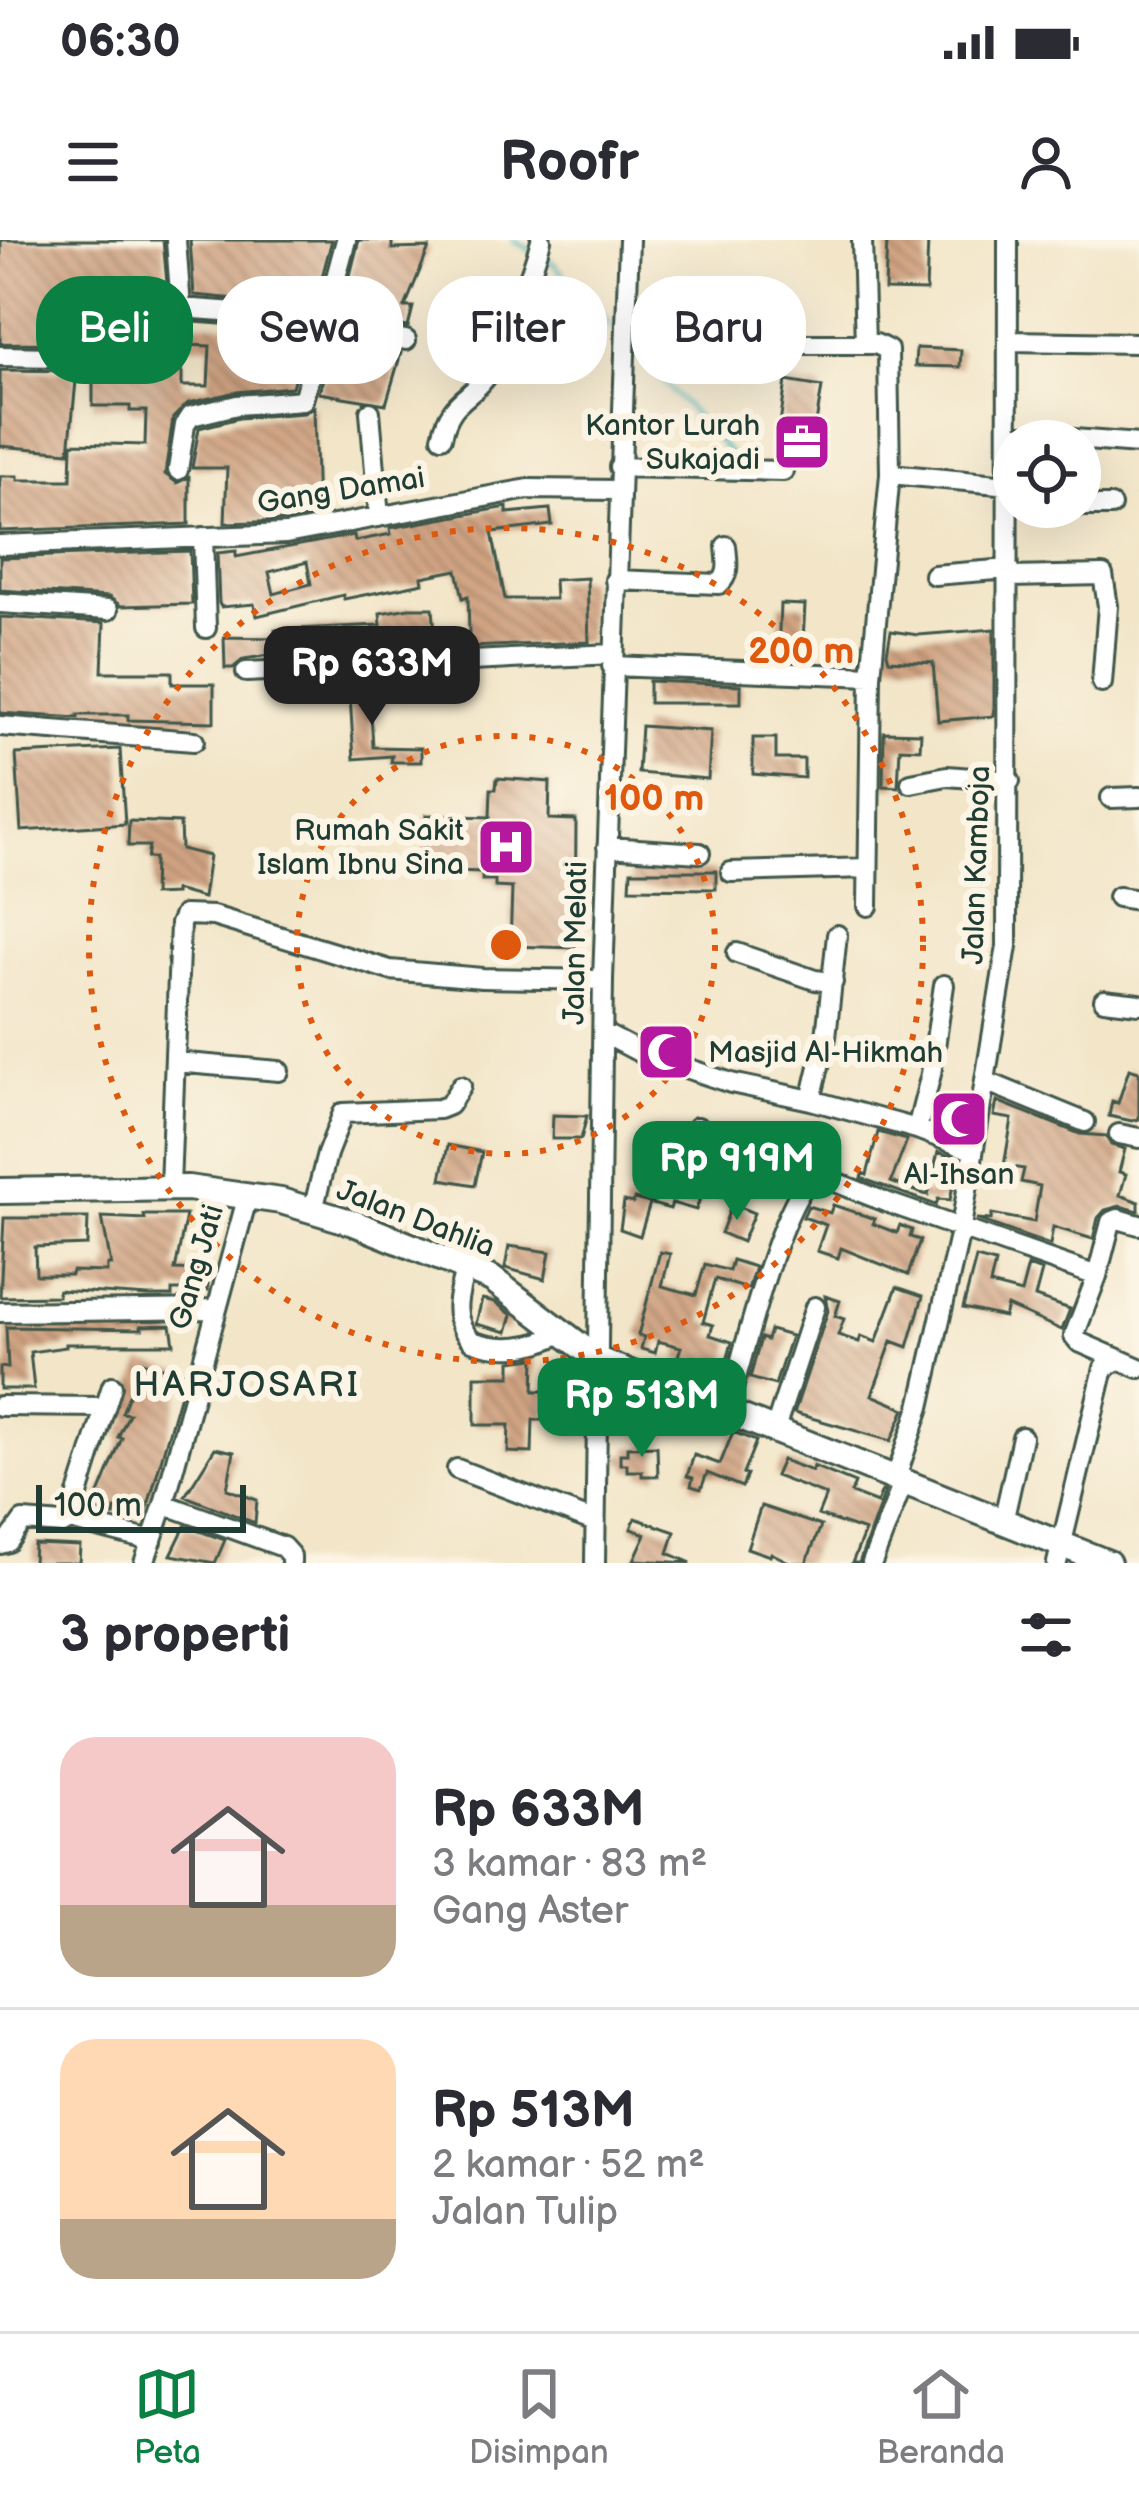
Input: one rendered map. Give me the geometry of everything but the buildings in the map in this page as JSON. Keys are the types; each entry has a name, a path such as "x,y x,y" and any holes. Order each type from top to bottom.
{"main road":[{"name":"Jalan Dahlia","path":"0,1191 170,1187 248,1195 314,1210 466,1267 516,1294 561,1334 600,1360 1003,1522 1060,1554 1108,1563"}],"street":[{"path":"176,240 181,308 217,311"},
{"path":"336,276 346,240"},
{"name":"Jalan Melati","path":"595,1563 603,980 628,240"},
{"path":"862,240 866,344"},
{"name":"Jalan Kamboja","path":"1008,240 1008,420"},
{"path":"442,437 456,402 472,392 490,370 540,244"},
{"path":"1008,341 1139,343"},
{"path":"806,344 866,344 887,350 890,474 871,676 868,906"},
{"path":"0,356 36,357"},
{"path":"178,470 185,425 191,416 237,405 303,400 307,384"},
{"path":"370,412 379,517"},
{"path":"1101,441 1139,444"},
{"path":"619,466 782,471"},
{"path":"890,474 993,483"},
{"name":"Gang Damai","path":"0,544 286,534 527,489 618,490"},
{"path":"1101,506 1112,506"},
{"name":"Jalan Kamboja","path":"872,1563 920,1406 961,1227 1007,946 1011,528"},
{"path":"203,537 206,628"},
{"path":"615,580 719,584 728,566 726,546"},
{"path":"934,574 1103,575 1108,606 1102,683"},
{"path":"0,603 109,610"},
{"path":"245,672 613,660 871,676"},
{"path":"0,726 194,741"},
{"path":"911,783 947,776 1010,781"},
{"path":"1111,798 1139,797"},
{"path":"607,847 700,853"},
{"path":"731,872 868,868"},
{"path":"1118,897 1139,900"},
{"path":"170,1187 184,915 194,912 390,970 482,978 603,980"},
{"path":"811,1100 826,1037 837,935"},
{"path":"737,953 833,982"},
{"path":"916,1129 932,1074 944,985"},
{"path":"1103,1000 1139,1004"},
{"path":"603,1033 641,1053 712,1077 916,1129 972,1150"},
{"path":"175,1062 278,1071"},
{"path":"985,1081 1085,1122"},
{"path":"314,1210 343,1113 439,1109 449,1105 460,1086"},
{"path":"697,1127 1097,1276"},
{"path":"726,1412 772,1261 799,1190 814,1173"},
{"name":"Gang Jati","path":"144,1563 248,1195"},
{"path":"1139,1226 1118,1219 1112,1222 1074,1336 1139,1368"},
{"path":"466,1267 458,1322 472,1341 505,1347 531,1345 561,1334"},
{"path":"774,1432 815,1307"},
{"path":"0,1312 214,1310"},
{"path":"1060,1554 1105,1368 1117,1360"},
{"path":"70,1520 112,1386"},
{"path":"0,1406 103,1406"},
{"path":"1003,1522 1022,1436"},
{"path":"457,1469 595,1522"},
{"path":"164,1504 283,1547 291,1563"},
{"path":"0,1544 8,1542 22,1521 63,1524 70,1520 152,1541"}],"waterway":[{"path":"514,240 532,251"},
{"path":"542,256 619,333"},
{"path":"630,345 736,461"}],"place":[{"name":"Kantor Lurah Sukajadi","path":"802,442"},
{"name":"Rumah Sakit Islam Ibnu Sina","path":"506,847"},
{"name":"Masjid Al-Hikmah","path":"666,1052"},
{"name":"Al-Ihsan","path":"959,1119"}],"district":[{"name":"HARJOSARI","path":"247,1383"}]}
